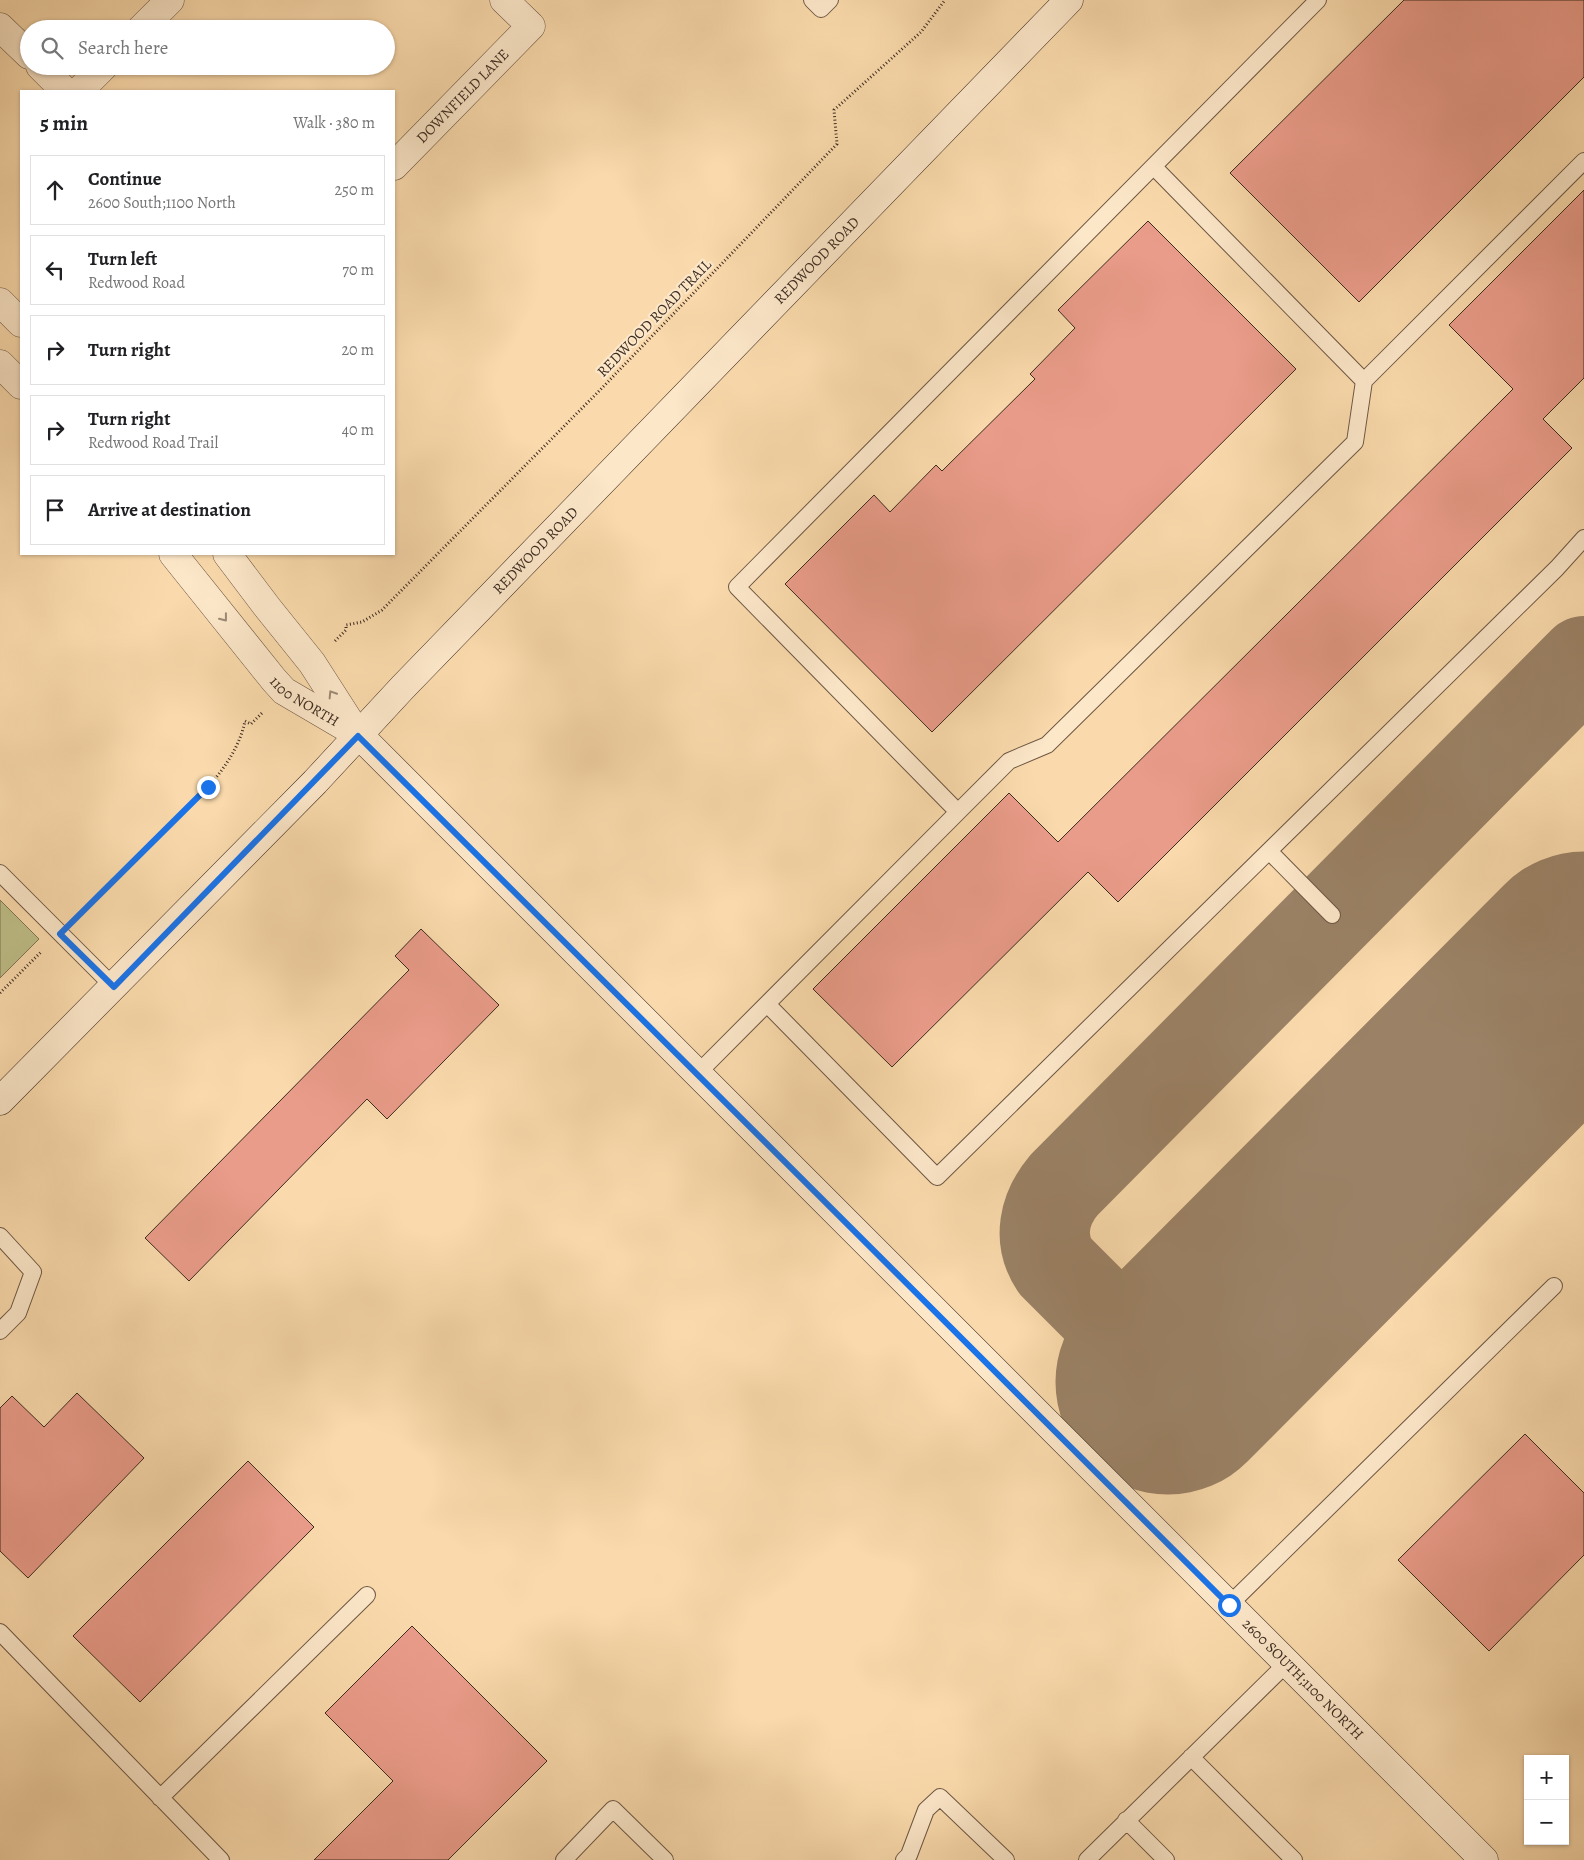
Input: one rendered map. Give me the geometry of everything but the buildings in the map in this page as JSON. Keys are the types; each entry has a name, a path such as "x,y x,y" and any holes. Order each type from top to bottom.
{"main road":[{"path":"151,20 170,0"},
{"name":"DOWNFIELD LANE","path":"395,165 531,26 504,0"},
{"name":"REDWOOD ROAD","path":"0,1101 114,987 358,736 403,687 1069,0"},
{"path":"0,27 20,46"},
{"path":"49,75 64,90"},
{"path":"80,90 95,75"},
{"path":"0,302 20,322"},
{"path":"0,364 20,384"},
{"name":"1100 NORTH","path":"175,555 284,691 358,736"},
{"name":"1100 NORTH","path":"228,555 312,663 358,736"},
{"name":"2600 SOUTH;1100 NORTH","path":"358,736 1484,1860"}],"lane":[{"path":"812,0 821,9 830,0"},
{"path":"958,812 737,587 1318,0"},
{"path":"697,1074 1010,760 1047,744 1355,442 1364,381 1584,161"},
{"path":"1154,167 1364,381"},
{"path":"767,1004 937,1178 1557,568 1584,538"},
{"path":"1269,851 1332,915"},
{"path":"0,873 114,987"},
{"path":"0,1236 33,1272 18,1313 0,1330"},
{"path":"1229,1605 1554,1286"},
{"path":"160,1798 367,1595"},
{"path":"0,1632 221,1860"},
{"path":"1087,1860 1287,1663"},
{"path":"1192,1757 1294,1860"},
{"path":"904,1860 909,1855 926,1810 940,1797 1006,1860"},
{"path":"564,1860 614,1809 665,1860"},
{"path":"1126,1820 1166,1860"}],"path":[{"name":"REDWOOD ROAD TRAIL","path":"346,630 346,625 362,622 382,610 601,389 837,144 834,110 921,32 945,0"},
{"path":"0,993 208,787 230,757 242,734 245,721 251,724"}],"green space":[{"path":"0,900 39,939 0,978"}],"taxiway":[{"path":"1223,1327 1186,1348 1171,1351 1144,1347 1131,1340 1055,1266 1049,1256 1046,1245 1045,1224 1057,1194 1584,661"}],"runway":[{"path":"1168,1382 1584,964"}],"route":[{"path":"208,787 60,934 114,987 358,736 1229,1605"}]}
